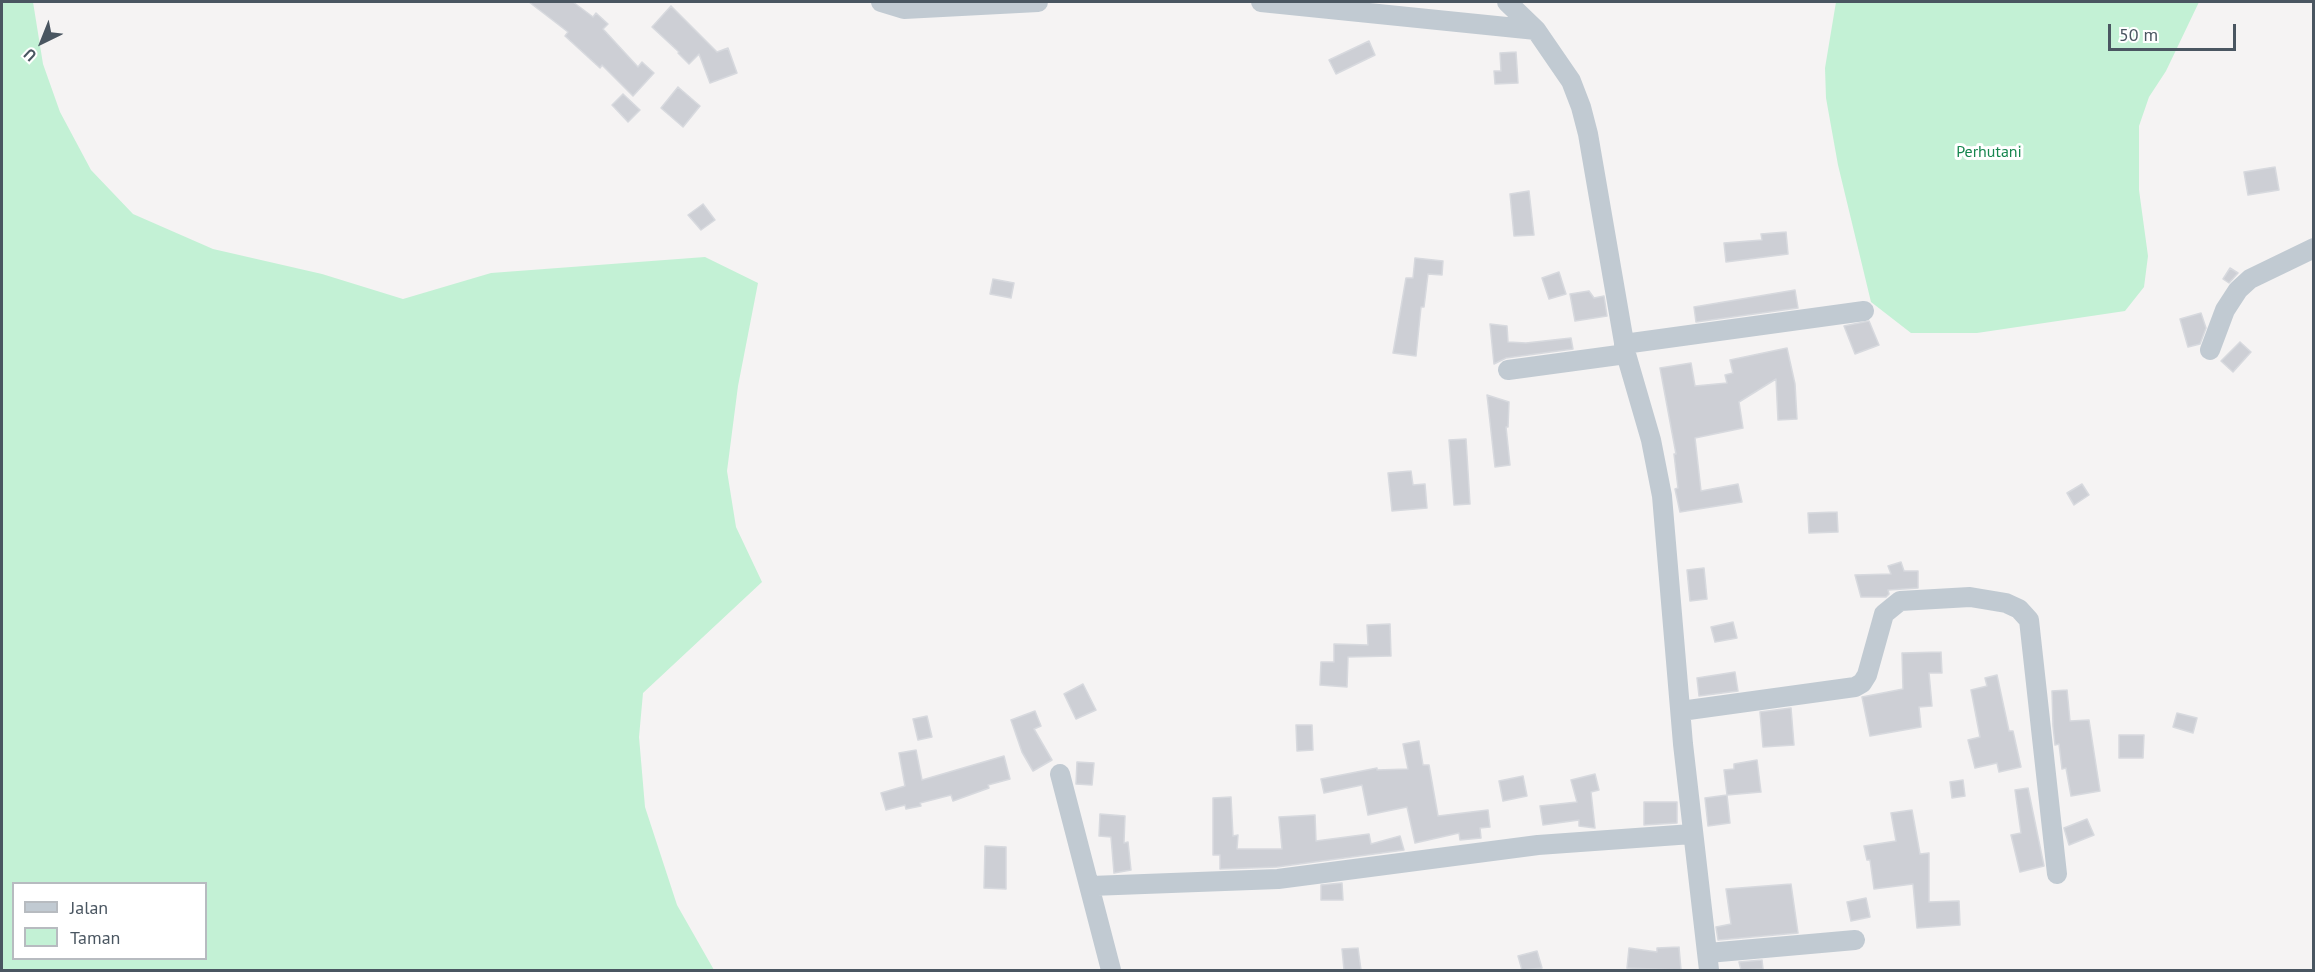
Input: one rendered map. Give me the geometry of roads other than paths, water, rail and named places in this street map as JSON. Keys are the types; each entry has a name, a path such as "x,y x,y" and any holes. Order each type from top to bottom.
{"street":[{"path":"881,2 904,9 1038,2"},
{"path":"1261,2 1536,30"},
{"path":"1506,2 1536,30 1571,81 1581,107 1631,381 1651,440 1662,496 1692,834 1709,962 1855,940"},
{"path":"2210,350 2225,310 2238,290 2250,279 2313,248"},
{"path":"1508,370 1864,311"},
{"path":"1681,711 1855,687 1862,683 1867,675 1884,614 1900,601 1970,597 2006,603 2025,614 2029,620 2058,874"},
{"path":"1060,774 1112,970"},
{"path":"1091,886 1278,879 1538,844 1692,834"}],"park label":[{"name":"Perhutani","path":"1989,152"}]}
